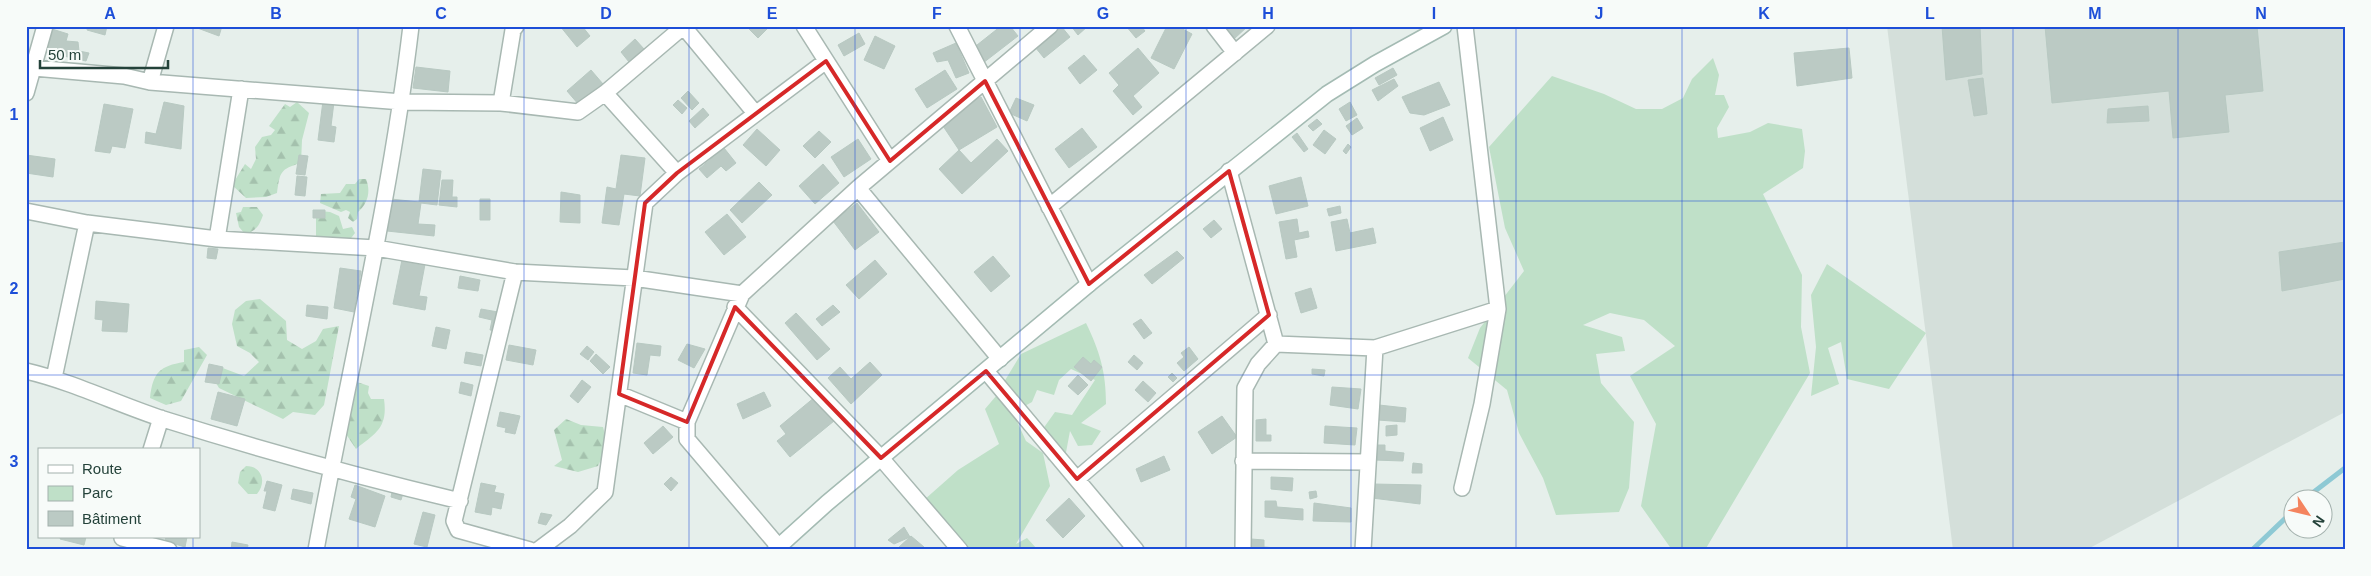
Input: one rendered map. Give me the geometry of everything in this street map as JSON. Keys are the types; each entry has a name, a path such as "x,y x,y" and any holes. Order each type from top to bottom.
{"street":[{"path":"26,93 46,26"},
{"path":"150,82 166,26"},
{"path":"316,550 376,248 402,102 411,26"},
{"path":"34,68 124,76 150,82 402,102 501,103 578,112 604,93 684,26 755,113"},
{"path":"804,26 890,161"},
{"path":"957,26 1089,284"},
{"path":"1050,26 858,188 739,300 687,422 687,439 777,548 1000,358 1228,171 1327,94 1375,64 1444,26"},
{"path":"1214,26 1236,53"},
{"path":"1050,207 1267,26"},
{"path":"1462,488 1482,404 1498,310 1465,26"},
{"path":"501,103 511,27"},
{"path":"538,550 570,526 604,492 620,394 645,203 677,173 826,61"},
{"path":"217,239 241,89"},
{"path":"604,93 677,173"},
{"path":"1228,171 1276,344"},
{"path":"858,188 1000,358"},
{"path":"26,211 87,223 217,239 376,248 514,272 634,278 739,300 881,458 960,550"},
{"path":"54,378 87,223"},
{"path":"514,272 454,520 458,530 530,550"},
{"path":"1276,344 1374,348 1498,310"},
{"path":"1077,479 1269,315"},
{"path":"1243,550 1245,388 1258,364 1276,344"},
{"path":"1363,550 1374,348"},
{"path":"986,370 1136,550"},
{"path":"26,371 54,378 161,418 331,470 460,501"},
{"path":"620,394 687,422"},
{"path":"152,448 161,418"},
{"path":"1243,461 1368,462"},
{"path":"118,550 122,538 169,550"}],"highlighted area":[{"path":"826,61 890,161 985,81 1089,284 1229,171 1269,315 1077,479 986,371 881,458 735,307 687,422 619,394 645,203 677,173"}],"shaded area":[{"path":"1887,26 2345,26 2345,412 2086,550 1953,550"}],"green space":[{"path":"1713,58 1719,75 1715,95 1724,95 1729,107 1717,128 1718,138 1750,132 1768,123 1802,129 1805,151 1803,168 1763,194 1802,275 1801,327 1810,373 1705,550 1672,550 1641,506 1656,424 1630,376 1675,346 1644,320 1610,313 1583,325 1622,337 1625,351 1596,354 1601,383 1634,422 1629,488 1619,512 1556,515 1543,478 1519,433 1507,390 1468,358 1480,328 1524,271 1505,228 1489,147 1552,76 1604,94 1636,109 1662,109 1683,98 1692,79"},
{"path":"297,102 309,113 302,140 301,163 289,167 282,172 277,193 266,197 246,198 232,185 245,164 251,169 256,159 255,147 262,137 271,135 275,130 269,126 285,104 290,107"},
{"path":"359,179 366,179 368,183 368,197 358,212 357,219 353,222 348,218 350,212 346,210 341,212 320,203 321,194 340,193 346,184 355,184"},
{"path":"243,207 257,207 263,215 257,227 245,234 239,227 236,213 241,212"},
{"path":"320,211 330,212 339,216 343,229 352,227 355,233 345,246 316,237 316,216"},
{"path":"1827,264 1926,333 1889,389 1847,379 1841,342 1828,348 1839,384 1811,396 1816,347 1811,295"},
{"path":"260,299 286,321 287,340 302,349 316,341 323,329 339,326 324,405 315,415 293,412 283,419 219,388 213,378 220,367 244,376 259,362 250,353 237,346 232,324 235,310 246,301"},
{"path":"1086,323 1101,362 1105,382 1106,404 1081,423 1101,431 1092,445 1078,446 1070,431 1064,463 1048,460 1040,433 1055,412 1072,415 1095,380 1071,369 1059,380 1054,395 1037,390 1032,402 1023,407 1004,382 1021,354"},
{"path":"199,347 207,355 181,401 166,405 150,398 153,382 159,372 163,368 184,362 184,350"},
{"path":"345,378 369,386 368,393 371,399 384,399 384,417 379,429 356,449 334,416 338,389"},
{"path":"1002,389 1026,441 1043,453 1050,486 1016,544 1027,538 1038,550 965,550 924,500 958,470 999,444 985,409"},
{"path":"566,419 581,425 603,427 608,446 598,466 578,472 554,466 562,460 554,430"},
{"path":"246,466 256,469 261,476 262,485 257,494 248,494 238,483 240,472"}],"building":[{"path":"88,26 107,26 105,35 87,30"},
{"path":"192,26 222,26 219,36"},
{"path":"560,26 582,26 590,36 577,47"},
{"path":"746,26 770,26 758,38"},
{"path":"1001,26 1010,26 1018,36 983,63 972,49"},
{"path":"1061,26 1070,37 1044,58 1035,47"},
{"path":"1071,26 1088,26 1078,35"},
{"path":"1126,26 1141,26 1145,31 1136,38"},
{"path":"1167,26 1177,26 1192,34 1174,69 1151,58"},
{"path":"1222,26 1248,26 1234,39"},
{"path":"1942,26 1980,26 1982,74 1946,80"},
{"path":"2045,26 2257,26 2263,91 2225,95 2229,132 2173,138 2169,91 2052,103"},
{"path":"52,29 68,34 66,41 78,42 79,51 89,53 86,61 46,52"},
{"path":"859,33 865,44 844,56 838,45"},
{"path":"875,36 895,46 884,69 864,60"},
{"path":"635,39 644,49 629,62 621,52"},
{"path":"956,43 969,73 956,78 948,60 937,62 933,53"},
{"path":"1138,48 1159,73 1133,96 1142,107 1133,115 1113,91 1119,85 1109,73"},
{"path":"1849,48 1852,78 1797,86 1794,53"},
{"path":"1084,55 1097,70 1080,84 1068,68"},
{"path":"416,67 450,71 448,92 413,88"},
{"path":"1393,68 1397,75 1379,85 1375,78"},
{"path":"591,70 603,84 579,105 567,91"},
{"path":"945,70 957,89 927,108 915,89"},
{"path":"1983,78 1987,114 1974,116 1968,80"},
{"path":"1394,79 1398,86 1378,101 1372,90"},
{"path":"1439,82 1450,105 1424,115 1410,113 1402,97"},
{"path":"688,91 699,103 692,110 681,98"},
{"path":"981,97 997,127 959,150 939,120"},
{"path":"1016,98 1034,105 1027,121 1009,113"},
{"path":"678,100 687,108 682,114 673,105"},
{"path":"323,101 334,102 331,126 336,127 334,142 318,140"},
{"path":"164,102 184,106 181,149 145,143 146,132 156,134"},
{"path":"1350,102 1357,115 1346,121 1339,109"},
{"path":"104,104 133,109 125,148 112,146 110,153 95,151"},
{"path":"2148,106 2149,121 2107,123 2108,109"},
{"path":"703,108 709,115 695,128 689,121"},
{"path":"1443,117 1453,140 1430,151 1420,128"},
{"path":"1357,118 1363,128 1352,135 1346,126"},
{"path":"1317,119 1322,124 1313,131 1308,126"},
{"path":"1082,128 1097,147 1069,168 1055,149"},
{"path":"757,129 780,150 766,166 743,145"},
{"path":"1324,130 1336,139 1325,154 1313,145"},
{"path":"819,131 831,142 815,158 803,146"},
{"path":"1297,133 1308,149 1304,152 1292,137"},
{"path":"858,139 871,159 844,177 831,157"},
{"path":"997,139 1008,151 962,194 939,169 959,150 971,163"},
{"path":"1348,144 1351,147 1346,154 1343,151"},
{"path":"724,148 736,163 726,171 721,166 707,178 699,169"},
{"path":"26,155 55,159 53,177 26,173"},
{"path":"299,155 308,156 305,175 296,174"},
{"path":"621,155 645,158 640,196 624,194 619,225 602,223 607,187 616,189"},
{"path":"823,164 839,183 815,204 799,186"},
{"path":"423,169 441,171 437,205 421,203 418,224 435,225 434,236 387,231 391,199 419,202"},
{"path":"297,176 307,177 305,196 295,195"},
{"path":"1301,177 1308,206 1276,214 1269,186"},
{"path":"442,180 453,180 452,197 457,197 457,207 439,205"},
{"path":"759,182 772,195 742,223 730,210"},
{"path":"561,192 580,195 580,223 560,222"},
{"path":"480,199 490,199 490,220 480,220"},
{"path":"857,203 879,232 855,250 833,221"},
{"path":"1340,206 1341,213 1329,216 1327,209"},
{"path":"313,210 325,210 325,218 313,218"},
{"path":"727,214 746,237 724,255 705,232"},
{"path":"1297,219 1299,233 1308,231 1309,237 1294,240 1297,257 1286,259 1279,222"},
{"path":"1347,219 1350,233 1373,228 1376,243 1336,251 1331,222"},
{"path":"1214,220 1222,229 1211,238 1203,229"},
{"path":"2345,242 2345,279 2282,291 2279,252"},
{"path":"208,248 218,249 216,259 207,258"},
{"path":"1177,251 1184,258 1152,284 1144,275"},
{"path":"403,255 426,259 419,296 427,297 425,310 393,304"},
{"path":"993,256 1010,276 991,292 974,272"},
{"path":"875,260 887,274 859,299 846,285"},
{"path":"340,268 361,271 354,312 334,308"},
{"path":"460,276 480,280 478,291 458,288"},
{"path":"1311,288 1317,308 1301,313 1295,293"},
{"path":"96,301 129,304 127,332 102,331 103,320 95,319"},
{"path":"307,305 328,307 327,319 306,316"},
{"path":"833,305 840,312 822,326 816,319"},
{"path":"481,309 498,312 496,321 479,317"},
{"path":"796,313 830,349 817,360 785,323"},
{"path":"1141,319 1152,333 1144,339 1133,324"},
{"path":"492,320 500,321 498,331 490,330"},
{"path":"436,327 450,330 446,349 432,346"},
{"path":"637,343 661,346 660,356 650,355 647,375 633,373"},
{"path":"687,344 705,349 694,368 678,360"},
{"path":"509,345 536,350 533,365 506,360"},
{"path":"587,346 594,352 588,360 580,354"},
{"path":"1189,347 1198,359 1184,371 1177,363 1184,357 1181,353"},
{"path":"466,352 483,355 481,366 464,363"},
{"path":"596,354 610,367 603,374 590,361"},
{"path":"1134,355 1143,363 1137,370 1128,362"},
{"path":"1083,357 1091,364 1094,360 1102,367 1091,381 1074,367"},
{"path":"870,362 882,375 851,404 828,378 840,367 851,379"},
{"path":"209,364 223,367 219,384 205,382"},
{"path":"1312,369 1325,370 1324,376 1312,374"},
{"path":"1172,373 1177,378 1173,382 1168,377"},
{"path":"1078,375 1088,385 1078,395 1068,386"},
{"path":"582,380 591,387 578,403 570,396"},
{"path":"1143,381 1156,393 1148,402 1135,390"},
{"path":"461,382 473,385 471,396 459,393"},
{"path":"1332,387 1361,389 1358,409 1330,405"},
{"path":"218,392 245,399 237,426 211,419"},
{"path":"764,392 771,406 743,419 737,404"},
{"path":"815,397 834,421 790,457 777,441 786,434 780,426"},
{"path":"1379,405 1406,408 1405,422 1378,420"},
{"path":"500,412 520,416 515,434 505,432 506,428 497,426"},
{"path":"1222,416 1237,437 1212,454 1198,432"},
{"path":"1266,419 1266,435 1271,435 1271,441 1256,441 1256,420"},
{"path":"1397,425 1397,435 1386,436 1386,426"},
{"path":"663,426 673,437 653,454 644,443"},
{"path":"1325,426 1357,428 1355,445 1324,443"},
{"path":"1376,445 1385,445 1385,451 1404,453 1403,461 1374,460"},
{"path":"1164,456 1170,470 1141,482 1136,469"},
{"path":"1413,463 1422,464 1422,473 1412,473"},
{"path":"671,477 678,483 671,491 664,484"},
{"path":"1271,477 1293,478 1292,491 1271,489"},
{"path":"267,481 282,485 275,511 263,508 267,491 264,491"},
{"path":"481,483 496,486 494,492 504,494 501,509 492,507 491,515 475,512"},
{"path":"1373,484 1421,485 1420,504 1372,498"},
{"path":"355,485 385,496 375,527 349,519 356,499 351,497"},
{"path":"393,488 404,490 401,500 391,497"},
{"path":"293,489 313,493 311,504 291,499"},
{"path":"1316,491 1317,497 1310,499 1309,492"},
{"path":"1069,498 1085,516 1063,538 1046,520"},
{"path":"1265,501 1276,501 1277,507 1303,509 1303,520 1265,517"},
{"path":"1314,503 1351,508 1351,522 1313,521"},
{"path":"423,512 435,515 427,547 414,544"},
{"path":"541,513 552,515 546,525 538,523"},
{"path":"904,527 910,537 894,544 888,540"},
{"path":"911,536 924,547 922,550 900,550 898,548"},
{"path":"60,538 86,538 84,545"},
{"path":"166,538 187,538 185,547 165,541"},
{"path":"1251,539 1264,540 1264,547 1303,550 1250,550"},
{"path":"232,542 248,545 247,550 231,550"}],"waterway":[{"path":"2319,488 2345,468"},
{"path":"2252,550 2284,520"}]}
